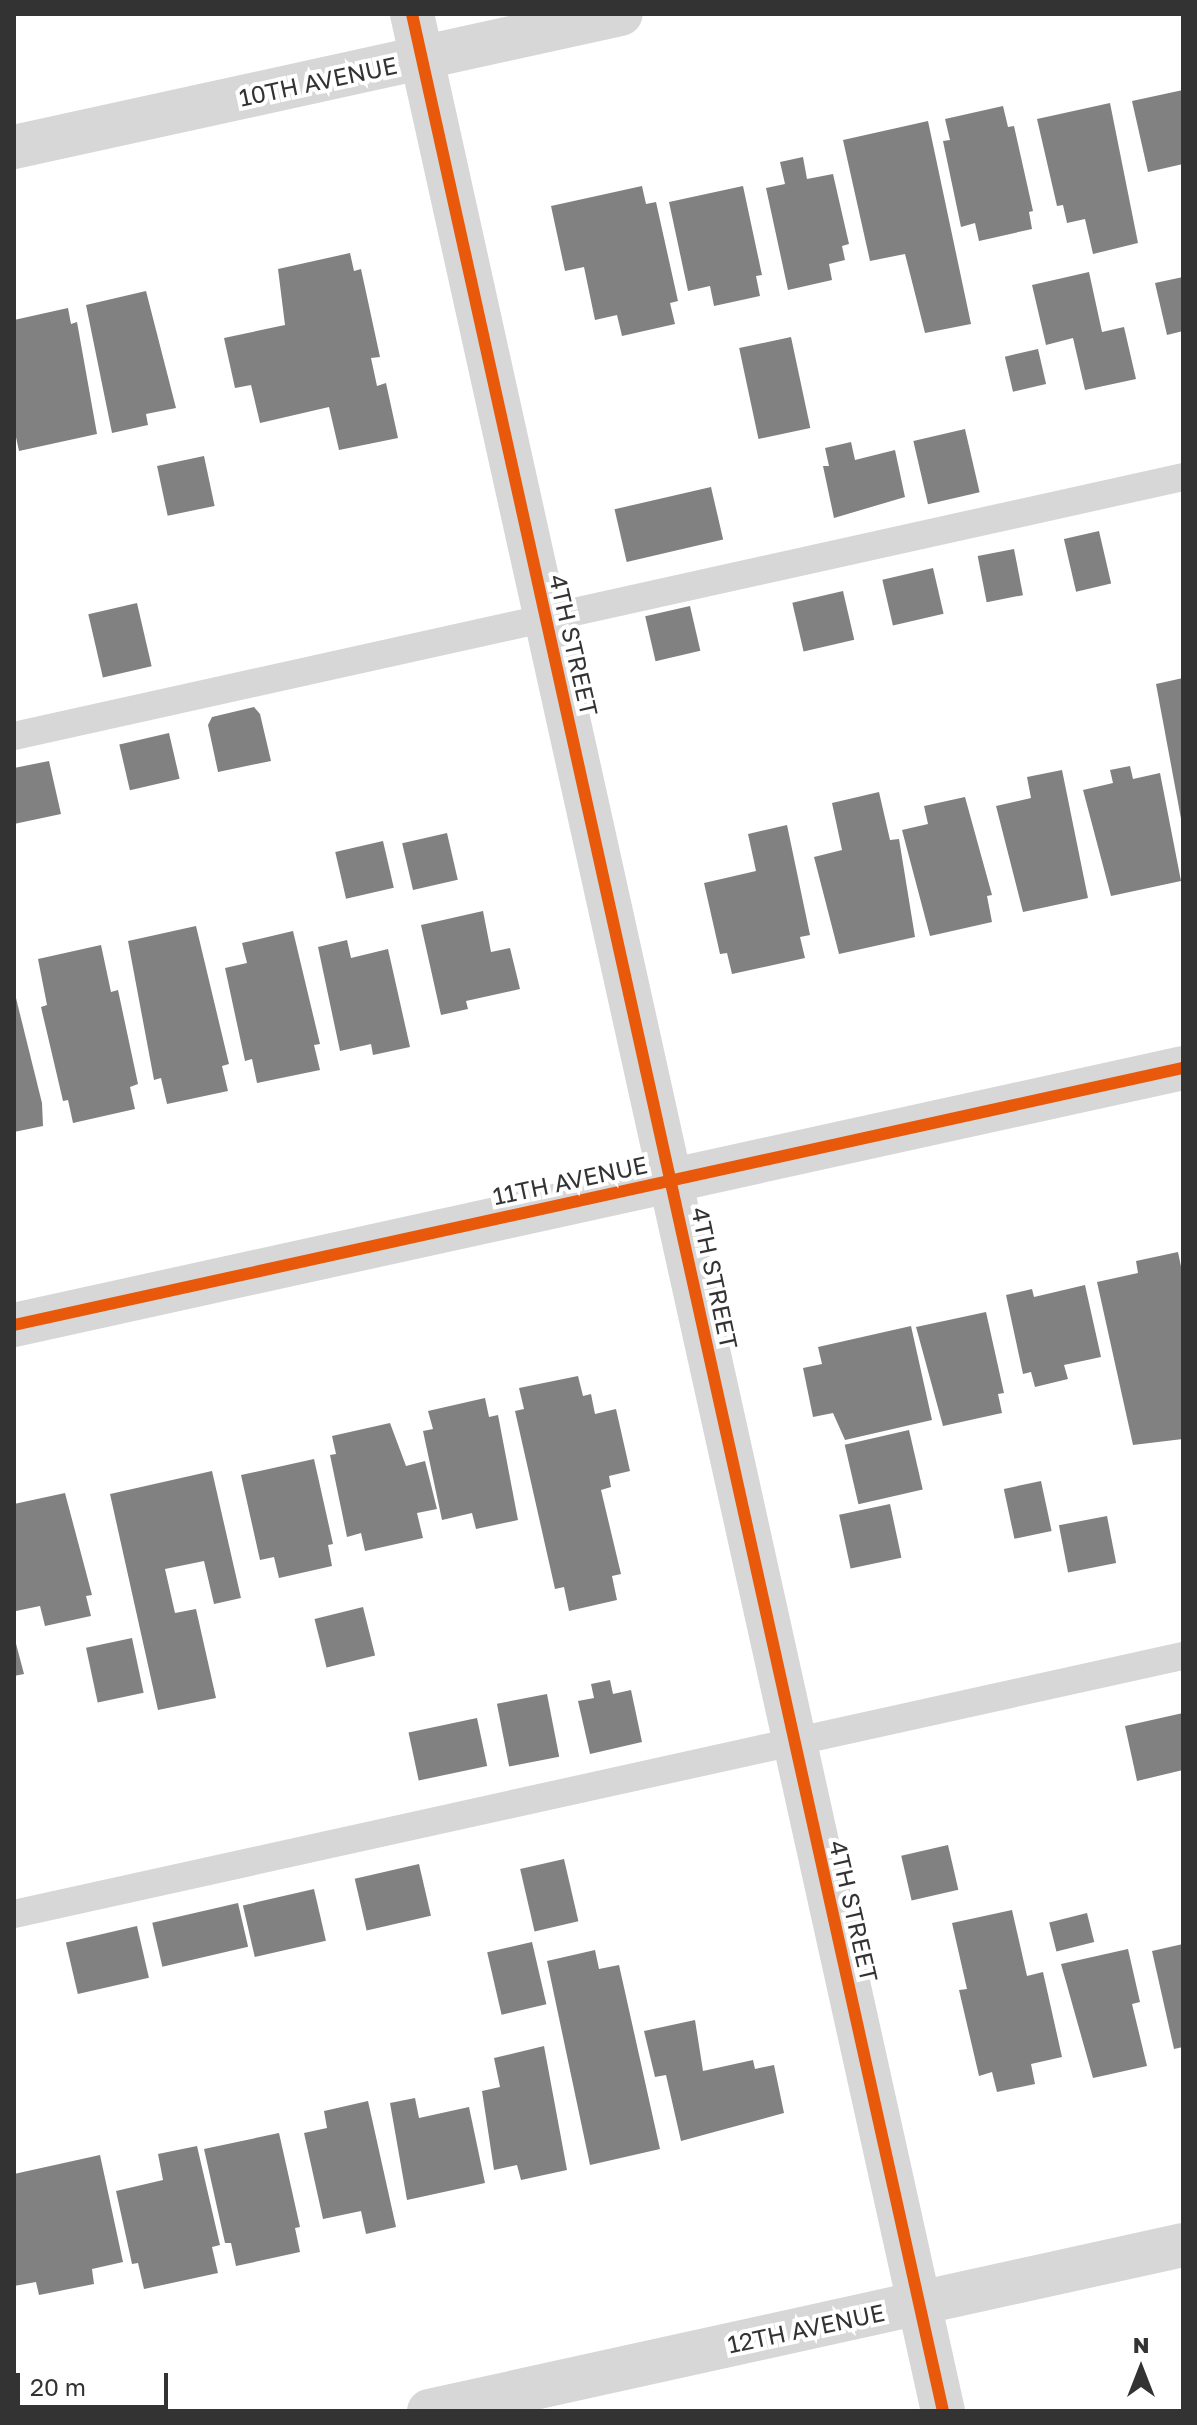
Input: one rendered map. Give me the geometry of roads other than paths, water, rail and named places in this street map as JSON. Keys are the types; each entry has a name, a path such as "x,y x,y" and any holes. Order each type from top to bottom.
{"street":[{"name":"4TH STREET","path":"412,14 943,2411"},
{"name":"10TH AVENUE","path":"14,147 621,14"},
{"name":"11TH AVENUE","path":"14,1325 1183,1068"},
{"name":"12TH AVENUE","path":"429,2411 1183,2245"}],"lane":[{"path":"14,736 1183,477"},
{"path":"14,1914 1183,1656"}]}
